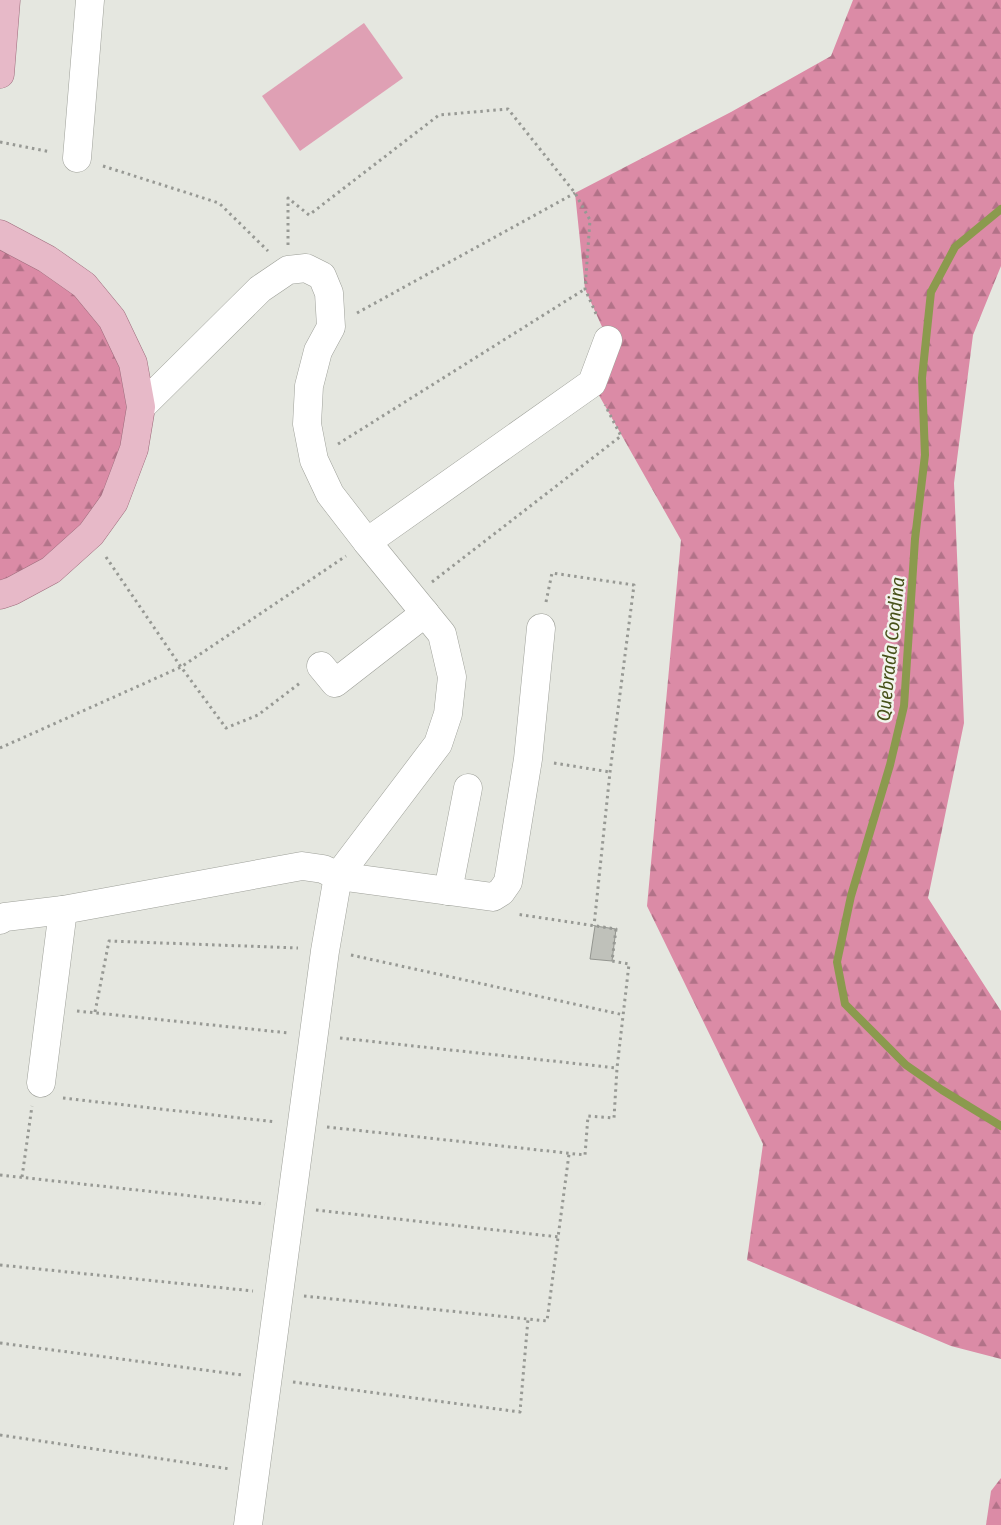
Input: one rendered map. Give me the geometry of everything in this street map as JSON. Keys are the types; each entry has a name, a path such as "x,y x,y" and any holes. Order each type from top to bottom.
{"main road":[{"path":"0,74 6,0"},
{"path":"0,234 47,259 84,285 112,319 133,363 141,407 134,449 114,502 91,534 51,570 12,591 0,595"}],"street":[{"path":"77,158 90,0"},
{"path":"141,407 260,289 288,270 306,268 322,276 329,293 332,327 318,351 308,386 307,424 314,460 330,494 442,634 452,677 448,714 438,744 338,876 325,951 248,1525"},
{"path":"367,542 592,384 608,340"},
{"path":"321,666 335,683 418,605"},
{"path":"0,920 5,917 63,910 302,866 324,869 338,876 493,897 501,892 508,882 528,759 541,628"},
{"path":"448,891 468,788"},
{"path":"36,1094 63,910"}],"path":[{"path":"288,270 288,198 309,215 439,115 508,109 576,193 590,220 585,289 608,340"},
{"path":"0,142 77,158 219,203 288,270"},
{"path":"332,327 576,193"},
{"path":"314,460 585,289"},
{"path":"418,605 621,436 609,410 592,384"},
{"path":"91,534 181,667 226,728 258,715 321,666"},
{"path":"0,748 181,667 367,542"},
{"path":"541,628 552,573 634,585 610,772 594,926"},
{"path":"528,759 610,772"},
{"path":"320,1126 585,1155 588,1116 614,1118 629,964 612,962 616,929 506,913"},
{"path":"95,1012 109,941 307,948"},
{"path":"343,953 624,1015"},
{"path":"77,1010 618,1068"},
{"path":"22,1177 36,1094"},
{"path":"67,1099 283,1122"},
{"path":"297,1296 547,1321 569,1154"},
{"path":"0,1175 272,1205"},
{"path":"308,1209 559,1237"},
{"path":"0,1265 260,1292"},
{"path":"286,1381 520,1412 528,1319"},
{"path":"0,1343 248,1376"},
{"path":"0,1435 236,1470"}],"green space":[{"path":"853,0 1001,0 1001,266 973,335 954,483 964,723 928,898 1001,1011 1001,1359 951,1346 747,1260 763,1144 647,906 681,540 592,383 608,340 585,289 575,193 731,112 831,56"},
{"path":"0,234 84,285 141,407 114,502 0,595"},
{"path":"1001,1478 1001,1525 986,1525 991,1491"}],"shaded area":[{"path":"364,23 403,78 300,151 262,96"}],"building":[{"path":"595,926 616,929 612,961 590,959"}],"waterway":[{"name":"Quebrada Condina","path":"1001,209 955,247 931,292 922,378 925,455 915,539 904,706 890,765 851,896 837,962 845,1004 906,1065 942,1090 1001,1126"}]}
